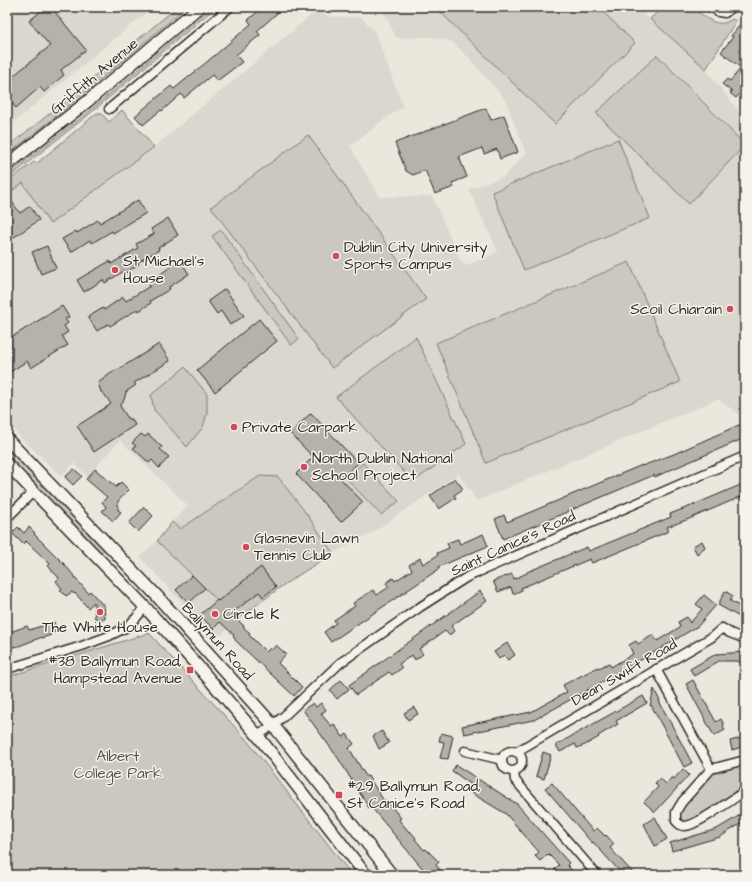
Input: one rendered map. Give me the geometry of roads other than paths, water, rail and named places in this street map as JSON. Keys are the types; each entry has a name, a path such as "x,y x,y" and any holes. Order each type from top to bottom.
{"main road":[{"name":"Griffith Avenue","path":"7,165 88,101 199,7"},
{"name":"Ballymun Road","path":"7,439 156,595 274,725 392,875"},
{"path":"7,464 145,607 258,736 366,875"},
{"path":"145,607 156,595"}],"street":[{"path":"110,109 230,7"},
{"path":"711,7 718,12 725,13 732,7"},
{"name":"Saint Canice's Road","path":"258,736 274,725 340,663 420,607 467,577 745,456"},
{"path":"7,518 34,491"},
{"path":"7,668 82,646 109,636 126,627 145,607"},
{"name":"Dean Swift Road","path":"516,752 712,637 722,628 745,639"},
{"path":"656,669 711,769"},
{"path":"464,751 502,760"},
{"path":"508,752 516,752 521,757 522,761 519,768 514,771 504,768 502,765 502,760 504,754 508,752"},
{"path":"745,760 711,769 682,802 676,812 676,821 680,825 685,826 696,823 745,791"},
{"path":"514,771 515,780 598,875"}],"place":[{"name":"Dublin City University Sports Campus","path":"336,256"},
{"name":"St Michael's House","path":"115,270"},
{"name":"Scoil Chiarain","path":"730,309"},
{"name":"Private Carpark","path":"234,427"},
{"name":"North Dublin National School Project","path":"304,467"},
{"name":"Glasnevin Lawn Tennis Club","path":"246,547"},
{"name":"The White House","path":"100,612"},
{"name":"Circle K","path":"215,614"},
{"name":"#38 Ballymun Road, Hampstead Avenue","path":"190,670"},
{"name":"#29 Ballymun Road, St Canice's Road","path":"339,795"}],"park label":[{"name":"Albert College Park","path":"118,764"}]}
